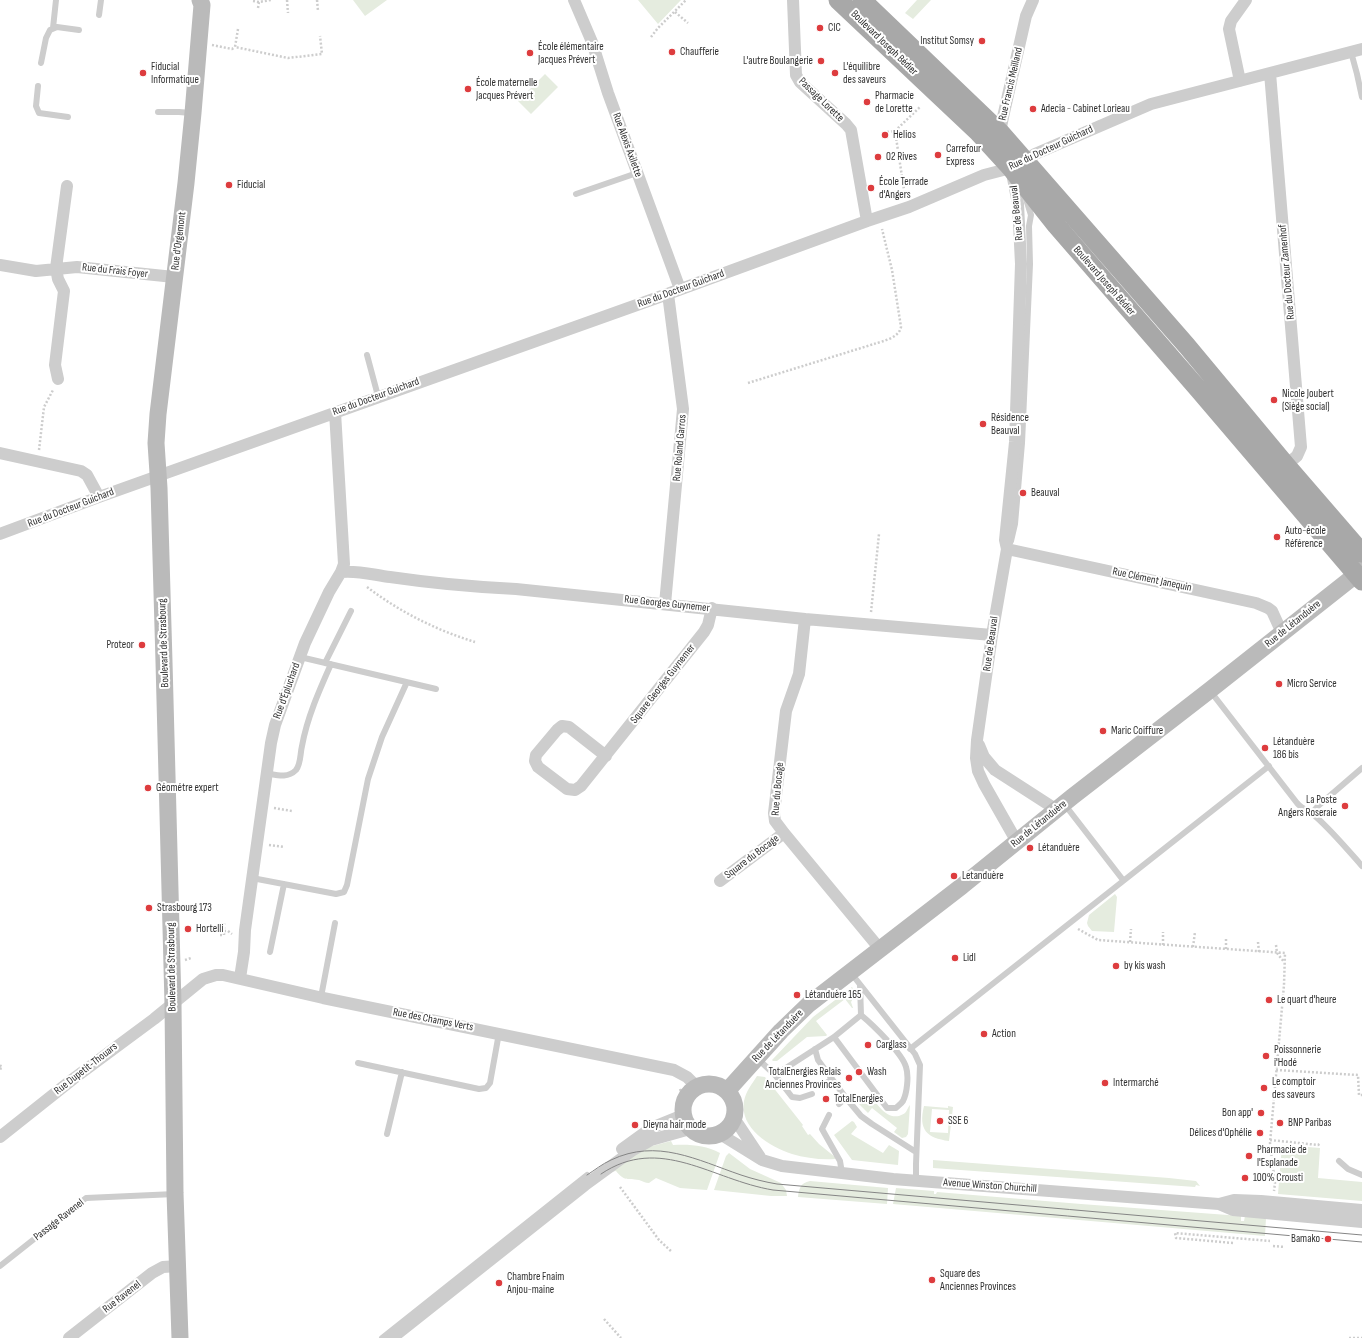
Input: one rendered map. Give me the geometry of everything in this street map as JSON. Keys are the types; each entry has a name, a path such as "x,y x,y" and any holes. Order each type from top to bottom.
{"main road":[{"name":"Boulevard Joseph Bédier","path":"838,0 978,132 1018,165 1188,346 1286,465 1362,553"},
{"name":"Boulevard Joseph Bédier","path":"862,0 1000,132 1018,165 1056,225 1360,575"}],"street":[{"name":"Rue Alexis Axilette","path":"574,0 592,42 608,93 680,289"},
{"name":"Passage Lorette","path":"793,0 796,75 800,82 851,130 867,221"},
{"name":"Rue Francis Meilland","path":"1000,132 1026,16 1033,0"},
{"path":"1240,81 1229,29 1231,21 1246,0"},
{"name":"Rue d'Orgemont","path":"158,476 156,443 158,414 193,113 200,1"},
{"name":"Rue du Docteur Guichard","path":"0,534 378,396 909,207 984,175 1018,165 1035,154 1151,104 1357,50"},
{"name":"Rue du Docteur Zamenhof","path":"1270,73 1301,447 1297,456 1286,465"},
{"name":"Rue de Beauval","path":"1017,842 984,784 978,771 976,758 977,740 992,635 1007,548 1005,540 1015,442 1021,264 1018,165"},
{"path":"58,379 55,365 64,291 58,279 56,268 67,186"},
{"name":"Rue du Frais Foyer","path":"0,265 36,271 77,267 174,277"},
{"name":"Rue Roland Garros","path":"666,604 683,409 668,294"},
{"name":"Rue d'Épluchard","path":"240,978 266,773 275,725 300,657 329,592 344,564 335,412"},
{"path":"0,453 84,473 90,479 99,497"},
{"name":"Boulevard de Strasbourg","path":"158,476 173,1004 175,1194 180,1338"},
{"name":"Rue Clément Janequin","path":"1007,548 1256,603 1272,611 1282,633"},
{"name":"Rue Georges Guynemer","path":"341,572 350,571 390,577 712,608 805,619 992,635"},
{"name":"Rue de Létanduère","path":"727,1092 781,1031 809,1004 855,979 880,949 1282,633 1360,575"},
{"name":"Square Georges Guynemer","path":"606,756 569,727 562,726 536,755 535,761 538,767 567,789 575,790 581,786 606,756 707,629 712,608"},
{"name":"Rue du Bocage","path":"805,619 799,674 786,711 774,813 775,821 880,949"},
{"path":"977,740 984,757 995,770 1060,807"},
{"name":"Square du Bocage","path":"720,881 784,833"},
{"name":"Rue des Champs Verts","path":"173,1004 203,979 210,976 223,975 321,997 674,1070 687,1077 697,1087"},
{"name":"Rue Dupetit-Thouars","path":"0,1136 173,1004"},
{"path":"706,1084 719,1086 727,1092 732,1098 734,1105 734,1118 728,1127 720,1134 712,1136 705,1136 696,1133 687,1122 683,1106 685,1099 697,1087 706,1084"},
{"path":"734,1118 762,1160"},
{"path":"392,1338 600,1174 633,1150 687,1122"},
{"path":"587,1175 651,1128 687,1122"},
{"name":"Avenue Winston Churchill","path":"720,1134 762,1160 782,1166 916,1180 1219,1204 1233,1210 1362,1222"},
{"name":"Avenue Winston Churchill","path":"1219,1204 1234,1200 1261,1201 1362,1210"},
{"name":"Rue Ravenel","path":"70,1338 152,1273 163,1267 178,1266"}],"lane":[{"path":"41,63 47,34 53,28 56,0"},
{"path":"99,15 101,0"},
{"path":"53,28 79,30"},
{"path":"1357,50 1358,74 1362,96"},
{"path":"38,86 36,106 39,113 68,117"},
{"path":"158,112 193,113"},
{"path":"576,194 637,173"},
{"path":"367,355 378,396"},
{"path":"266,773 286,776 295,771 298,766 304,736 316,698 328,664 352,611"},
{"path":"300,657 436,689"},
{"path":"252,878 336,894 344,892 346,889 368,779 382,737 407,682"},
{"path":"1210,690 1300,807 1312,813 1328,828 1362,866"},
{"path":"910,1049 1268,766"},
{"path":"1312,813 1362,768"},
{"path":"1060,807 1123,880"},
{"path":"270,952 284,884"},
{"path":"321,997 336,923"},
{"path":"855,979 918,1059 920,1065 916,1180"},
{"path":"834,1037 887,1108 896,1108 906,1093 907,1068 879,1031 861,1015 855,979"},
{"path":"776,1075 815,1048 834,1037 861,1015"},
{"path":"358,1063 479,1089 486,1088 490,1083 499,1033"},
{"path":"815,1048 818,1060 861,1116 916,1152"},
{"path":"757,1057 776,1075 792,1096 800,1098 812,1094"},
{"path":"388,1134 402,1072"},
{"path":"824,1085 832,1079"},
{"path":"839,1104 846,1098"},
{"path":"829,1115 822,1129 840,1161 842,1173"},
{"path":"1339,1161 1348,1169 1362,1175"},
{"path":"382,1338 587,1175"},
{"name":"Passage Ravenel","path":"0,1266 86,1198 175,1194"}],"path":[{"path":"253,1 259,2 271,0"},
{"path":"287,0 288,13"},
{"path":"316,0 318,11"},
{"path":"651,37 686,0"},
{"path":"258,8 259,2"},
{"path":"675,12 688,23"},
{"path":"235,47 238,29"},
{"path":"211,45 232,48 235,47 288,58 322,54 320,36"},
{"path":"887,132 894,131 920,107"},
{"path":"894,131 903,192 906,199"},
{"path":"894,191 897,198"},
{"path":"748,383 874,344 890,338 900,332 901,327 892,270 878,217"},
{"path":"39,451 44,407 58,379"},
{"path":"871,615 879,534"},
{"path":"365,586 402,610 449,634 475,642"},
{"path":"272,808 292,811"},
{"path":"267,844 284,847"},
{"path":"1070,922 1080,931 1098,940 1285,953 1284,985 1270,1140 1275,1183 1274,1193"},
{"path":"220,935 224,935 224,923"},
{"path":"1130,942 1131,929"},
{"path":"224,931 228,931 232,935 232,940"},
{"path":"1163,932 1163,945"},
{"path":"1193,947 1195,932"},
{"path":"1226,938 1226,949"},
{"path":"1258,942 1258,952"},
{"path":"1276,945 1277,953 1284,963"},
{"path":"0,1065 2,1068 0,1069"},
{"path":"1276,1070 1358,1075 1359,1095 1362,1095"},
{"path":"1270,1140 1318,1145 1321,1143"},
{"path":"620,1187 659,1240 672,1252"},
{"path":"1233,1243 1176,1238 1175,1233 1270,1241"},
{"path":"1273,1246 1285,1247"},
{"path":"604,1319 621,1338"},
{"path":"1349,1338 1362,1338"}],"shaded area":[{"path":"353,0 387,0 365,16"},
{"path":"638,0 681,0 658,24"},
{"path":"917,0 931,0 913,19 905,13"},
{"path":"545,74 558,87 531,114 518,101"},
{"path":"1115,894 1117,897 1114,932 1092,931 1087,923 1089,915"},
{"path":"852,987 855,992 851,1002 853,1008 845,999 816,1021 827,1035 826,1036 807,1037 777,1061 772,1060 813,1017"},
{"path":"757,1076 765,1077 803,1125 802,1126 808,1135 810,1134 819,1144 835,1157 835,1159 802,1157 783,1151 766,1141 751,1128 746,1120 744,1101 749,1088"},
{"path":"869,1094 885,1113 890,1115 899,1116 903,1114 910,1105 908,1134 906,1137 902,1138 894,1132 897,1128 872,1108 868,1113 858,1103"},
{"path":"924,1106 953,1107 949,1141 935,1138 926,1131 923,1127 922,1114","holes":["932,1109 949,1110 948,1133 930,1132"]},
{"path":"852,1121 857,1127 851,1134 883,1153 889,1145 899,1151 898,1165 852,1160 834,1135"},
{"path":"671,1141 673,1145 709,1148 720,1153 707,1190 680,1188 656,1178 649,1183 639,1180 626,1179 616,1171 611,1172 641,1149"},
{"path":"1282,1145 1320,1148 1318,1178 1362,1182 1362,1201 1278,1194"},
{"path":"729,1153 750,1169 781,1183 786,1190 787,1196 771,1196 714,1190 726,1156"},
{"path":"933,1160 1169,1178 1196,1181 1200,1186 1196,1185 1195,1187 933,1168"},
{"path":"810,1181 888,1188 887,1204 798,1197 799,1191 804,1183"},
{"path":"896,1188 934,1191 934,1194 937,1192 1241,1216 1241,1221 1244,1221 1245,1216 1266,1218 1265,1236 893,1204"}],"tram line":[{"path":"587,1175 602,1165 628,1154 645,1151 661,1151 693,1158 746,1176 777,1184 1362,1235"},
{"path":"601,1174 623,1163 644,1158 665,1159 686,1163 751,1185 773,1190 1362,1242"}],"place":[{"name":"CIC","path":"820,28"},
{"name":"Institut Somsy","path":"982,41"},
{"name":"Chaufferie","path":"672,52"},
{"name":"École élémentaire Jacques Prévert","path":"530,53"},
{"name":"L'autre Boulangerie","path":"821,61"},
{"name":"Fiducial Informatique","path":"143,73"},
{"name":"L'équilibre des saveurs","path":"835,73"},
{"name":"École maternelle Jacques Prévert","path":"468,89"},
{"name":"Pharmacie de Lorette","path":"867,102"},
{"name":"Adecia - Cabinet Lorieau","path":"1033,109"},
{"name":"Helios","path":"885,135"},
{"name":"Carrefour Express","path":"938,155"},
{"name":"02 Rives","path":"878,157"},
{"name":"Fiducial","path":"229,185"},
{"name":"École Terrade d'Angers","path":"871,188"},
{"name":"Nicole Joubert (Siège social)","path":"1274,400"},
{"name":"Résidence Beauval","path":"983,424"},
{"name":"Beauval","path":"1023,493"},
{"name":"Auto-école Référence","path":"1277,537"},
{"name":"Proteor","path":"142,645"},
{"name":"Micro Service","path":"1279,684"},
{"name":"Maric Coiffure","path":"1103,731"},
{"name":"Létanduère 186 bis","path":"1265,748"},
{"name":"Géométre expert","path":"148,788"},
{"name":"La Poste Angers Roseraie","path":"1345,806"},
{"name":"Létanduère","path":"1030,848"},
{"name":"Letanduère","path":"954,876"},
{"name":"Strasbourg 173","path":"149,908"},
{"name":"Hortelli","path":"188,929"},
{"name":"Lidl","path":"955,958"},
{"name":"by kis wash","path":"1116,966"},
{"name":"Létanduère 165","path":"797,995"},
{"name":"Le quart d'heure","path":"1269,1000"},
{"name":"Action","path":"984,1034"},
{"name":"Carglass","path":"868,1045"},
{"name":"Poissonnerie i'Hodé","path":"1266,1056"},
{"name":"Wash","path":"859,1072"},
{"name":"TotalEnergies Relais Anciennes Provinces","path":"849,1078"},
{"name":"Intermarché","path":"1105,1083"},
{"name":"Le comptoir des saveurs","path":"1264,1088"},
{"name":"TotalEnergies","path":"826,1099"},
{"name":"Bon app'","path":"1261,1113"},
{"name":"SSE 6","path":"940,1121"},
{"name":"BNP Paribas","path":"1280,1123"},
{"name":"Dieyna hair mode","path":"635,1125"},
{"name":"Délices d'Ophélie","path":"1260,1133"},
{"name":"Pharmacie de l'Esplanade","path":"1249,1156"},
{"name":"100% Crousti","path":"1245,1178"},
{"name":"Bamako","path":"1328,1239"},
{"name":"Square des Anciennes Provinces","path":"932,1280"},
{"name":"Chambre Fnaim Anjou-maine","path":"499,1283"}]}
